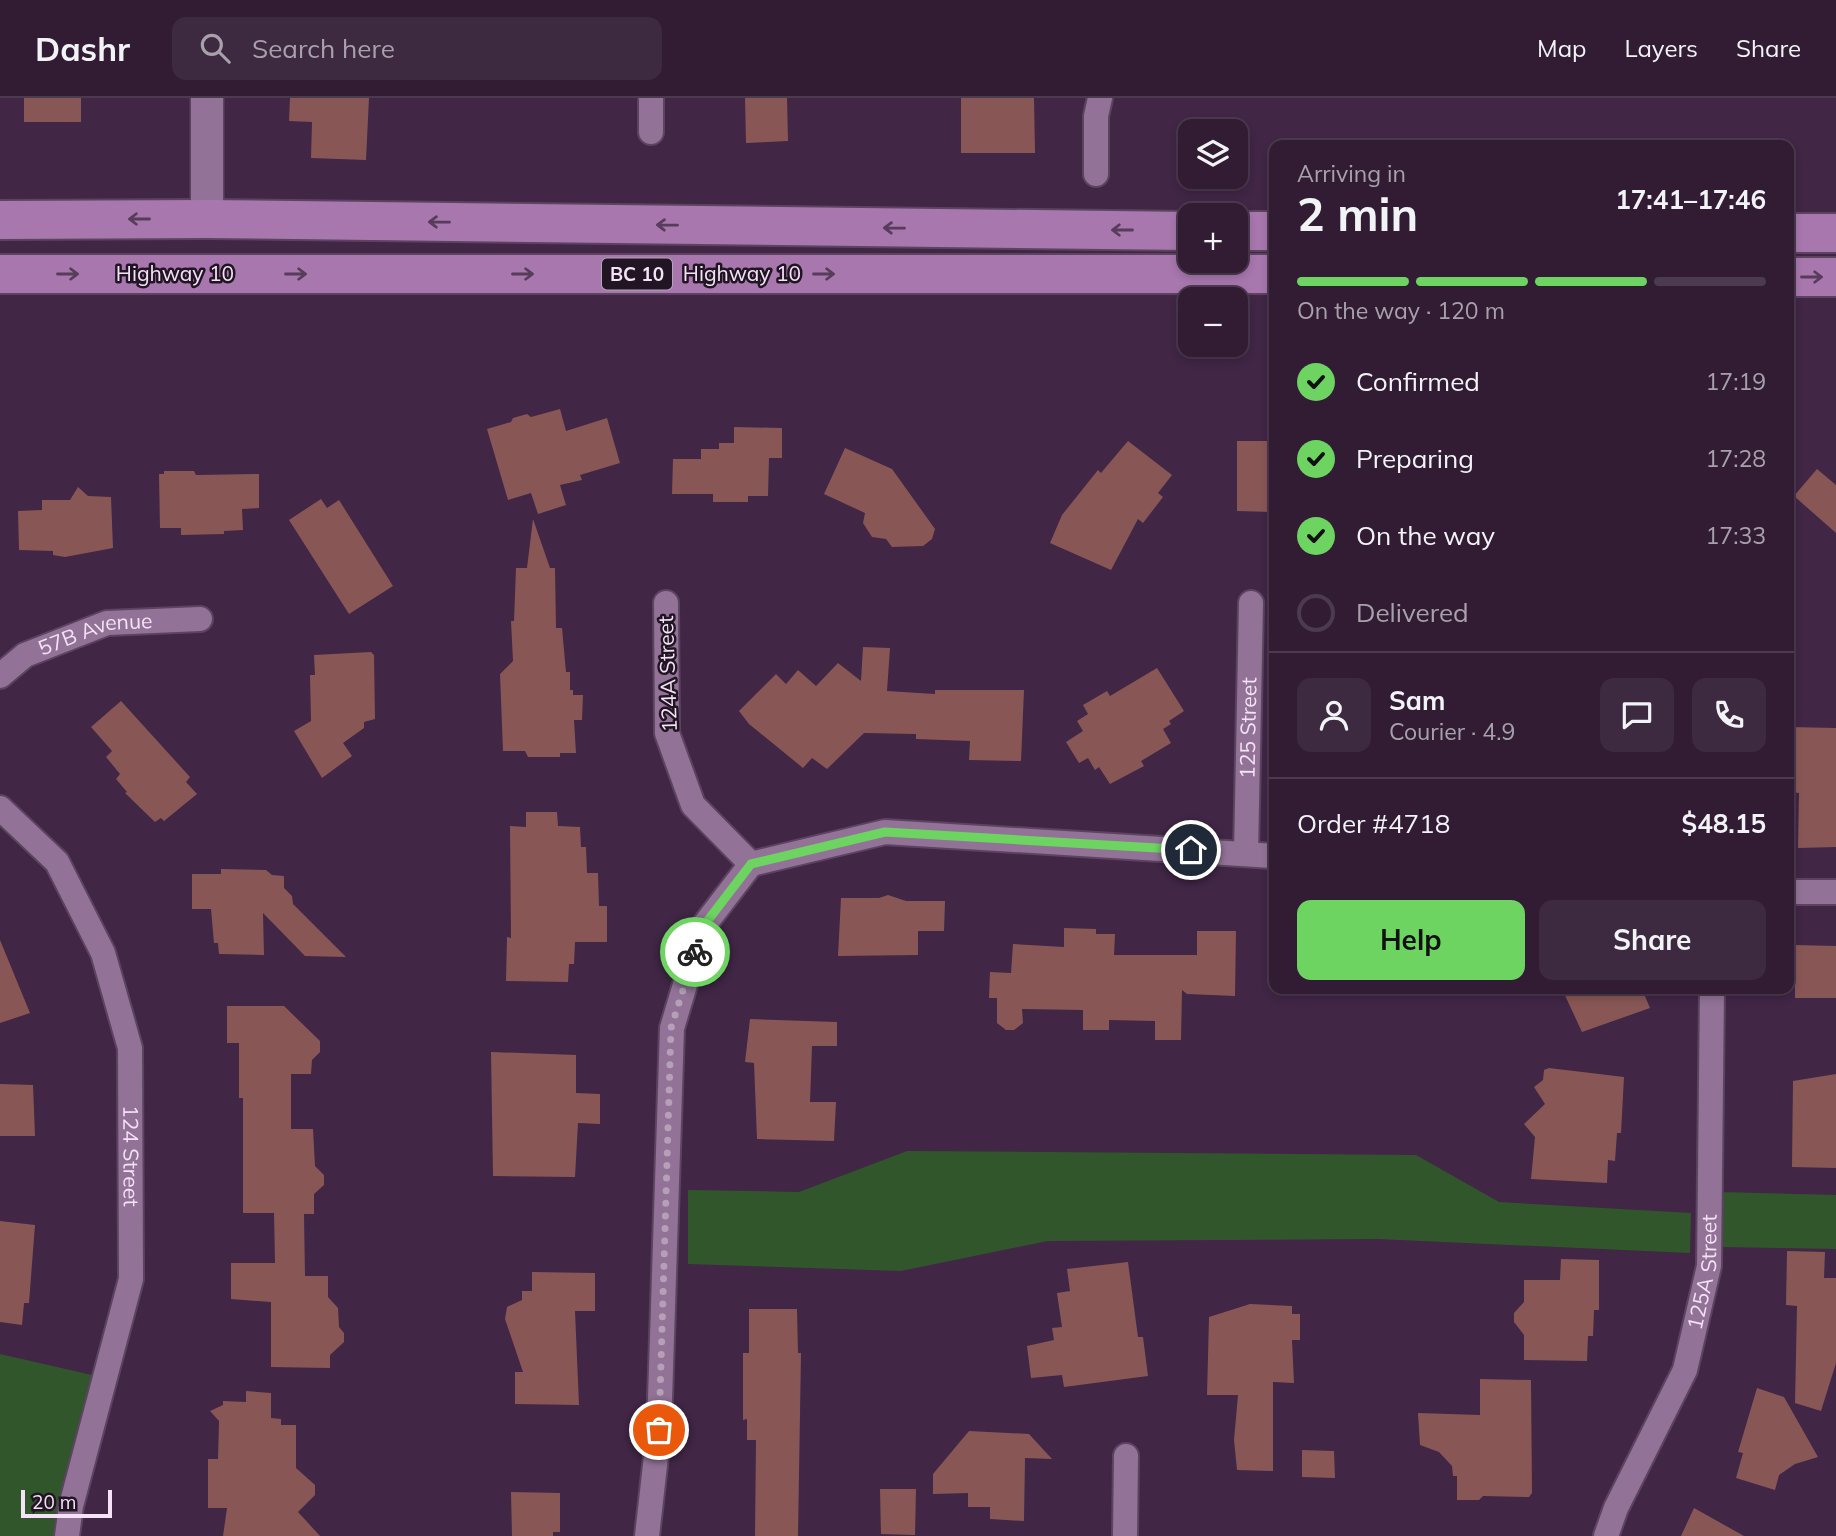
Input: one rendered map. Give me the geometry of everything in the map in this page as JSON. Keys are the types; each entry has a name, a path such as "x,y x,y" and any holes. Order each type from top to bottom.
{"highway":[{"path":"0,249 152,249 172,242 207,219"},
{"path":"0,220 207,219 1178,231"},
{"path":"1248,231 1269,231"},
{"path":"1794,233 1836,233"},
{"name":"Highway 10","path":"0,274 1269,274"},
{"path":"1794,277 1836,277"}],"street":[{"path":"207,98 207,219"},
{"path":"651,98 651,132"},
{"path":"1097,174 1096,116 1100,98"},
{"name":"124A Street","path":"666,603 667,733 693,805 751,864"},
{"name":"125 Street","path":"1246,853 1251,603"},
{"name":"57B Avenue","path":"0,676 25,655 107,623 200,619"},
{"name":"124 Street","path":"0,808 57,862 103,953 130,1048 131,1279 71,1506 67,1536"},
{"path":"647,1536 659,1430 671,1028 702,928 751,864 885,832 1269,855"},
{"path":"1794,892 1836,892"},
{"name":"125A Street","path":"1606,1536 1616,1508 1685,1370 1709,1266 1712,994"},
{"path":"1125,1536 1126,1456"}],"green space":[{"path":"907,1151 1416,1155 1499,1202 1691,1213 1690,1253 1378,1239 1048,1241 901,1271 688,1264 688,1190 799,1192"},
{"path":"1718,1192 1836,1195 1836,1249 1718,1247"},
{"path":"0,1354 92,1375 63,1491 57,1536 0,1536"}],"building":[{"path":"24,98 81,98 81,122 24,122"},
{"path":"290,98 369,98 366,160 311,158 312,122 289,121"},
{"path":"745,98 787,98 788,141 746,143"},
{"path":"961,98 1034,98 1035,153 961,153"},
{"path":"560,409 566,431 607,418 620,463 580,475 582,480 560,485 566,505 538,514 531,493 508,500 487,429 527,414 531,417"},
{"path":"734,427 782,428 782,458 769,458 768,496 748,496 748,502 713,502 713,494 672,494 673,459 701,459 701,449 719,449 719,443 734,443"},
{"path":"1128,441 1172,475 1158,493 1163,497 1143,523 1138,519 1111,570 1050,543 1062,515 1098,470 1101,473"},
{"path":"1237,441 1269,441 1269,512 1237,511"},
{"path":"845,448 892,469 935,529 932,539 923,546 892,547 886,539 872,537 863,523 865,513 824,494"},
{"path":"1817,469 1836,485 1836,533 1794,496"},
{"path":"164,471 194,471 196,475 259,474 259,508 242,509 243,530 224,531 224,534 181,535 181,528 160,528 159,474 164,474"},
{"path":"78,487 88,496 111,497 113,548 65,557 53,555 53,551 19,550 18,511 42,510 42,500 70,500"},
{"path":"321,499 327,508 339,500 393,586 349,614 289,520"},
{"path":"533,519 550,568 555,568 556,628 562,628 566,672 570,672 570,690 573,690 573,695 583,695 582,720 574,720 576,753 560,753 560,757 528,757 525,751 503,751 500,674 513,661 511,621 514,621 516,568 527,568"},
{"path":"863,647 890,648 887,691 935,694 935,690 1024,690 1021,761 969,760 970,741 916,739 916,734 864,733 827,769 812,758 803,768 749,724 739,711 776,674 786,684 798,670 816,686 838,663 861,681"},
{"path":"371,652 374,655 375,719 364,722 364,728 343,743 352,756 322,778 294,731 311,721 310,675 315,675 314,655"},
{"path":"1157,668 1184,711 1169,721 1171,724 1163,729 1171,743 1141,761 1144,766 1110,784 1099,767 1095,770 1088,758 1079,763 1066,742 1083,731 1077,721 1088,714 1083,705 1107,691 1110,696"},
{"path":"121,701 190,777 186,782 197,794 164,821 161,818 155,822 125,793 127,792 116,779 120,774 106,757 112,751 91,727"},
{"path":"1794,727 1836,728 1836,847 1798,848 1799,793 1794,792"},
{"path":"526,812 557,812 558,826 580,827 581,847 586,847 587,873 598,873 599,906 607,906 607,942 575,942 574,964 569,964 568,982 506,981 507,937 511,938 510,826 526,827"},
{"path":"221,869 266,870 272,875 284,876 284,888 292,896 293,904 346,957 305,956 263,913 264,955 219,954 218,943 214,943 211,909 192,909 192,874 221,874"},
{"path":"888,895 906,901 945,901 944,931 918,931 918,955 838,956 841,898 879,898"},
{"path":"1064,928 1096,929 1096,934 1115,934 1114,955 1197,955 1197,931 1236,931 1235,996 1187,994 1182,990 1181,1040 1155,1040 1155,1021 1109,1020 1109,1030 1083,1030 1083,1010 1022,1009 1023,1023 1014,1030 1006,1030 997,1023 997,998 989,998 990,972 1011,973 1013,944 1064,947"},
{"path":"0,940 30,1013 0,1023"},
{"path":"1795,945 1836,946 1836,998 1795,998"},
{"path":"1564,994 1644,994 1650,1008 1582,1032"},
{"path":"227,1006 284,1006 320,1041 320,1052 312,1060 311,1074 291,1074 291,1129 313,1129 315,1166 324,1175 324,1185 314,1194 314,1214 304,1214 305,1276 328,1276 328,1297 338,1308 339,1327 344,1333 344,1342 330,1355 330,1368 271,1367 271,1302 231,1299 231,1263 275,1263 274,1213 243,1213 243,1098 239,1098 239,1043 227,1043"},
{"path":"750,1019 837,1022 837,1046 812,1046 810,1102 836,1102 834,1141 757,1139 754,1063 745,1062"},
{"path":"491,1052 576,1055 576,1093 600,1094 600,1124 578,1123 575,1177 493,1176"},
{"path":"1549,1068 1624,1077 1621,1133 1617,1133 1615,1161 1608,1160 1607,1183 1531,1179 1535,1137 1524,1124 1545,1104 1534,1087 1543,1080 1544,1070"},
{"path":"1836,1074 1836,1168 1792,1167 1793,1081"},
{"path":"0,1084 33,1085 35,1136 0,1136"},
{"path":"0,1221 35,1225 29,1303 24,1303 22,1325 0,1322"},
{"path":"1787,1251 1825,1252 1824,1278 1836,1278 1836,1363 1821,1411 1795,1403 1797,1306 1786,1305"},
{"path":"1561,1259 1599,1260 1599,1310 1594,1310 1593,1336 1588,1336 1587,1361 1524,1360 1524,1335 1514,1322 1514,1313 1524,1302 1524,1280 1560,1280"},
{"path":"1128,1262 1138,1337 1143,1337 1148,1376 1064,1387 1062,1375 1031,1378 1027,1346 1054,1340 1052,1328 1062,1327 1057,1293 1070,1291 1067,1269"},
{"path":"532,1272 595,1273 595,1311 575,1311 579,1405 515,1404 515,1372 523,1372 505,1319 507,1307 522,1300 522,1291 532,1291"},
{"path":"1250,1304 1292,1306 1292,1314 1300,1314 1300,1340 1292,1340 1294,1383 1273,1382 1273,1471 1237,1470 1234,1440 1238,1395 1207,1395 1209,1317"},
{"path":"749,1309 797,1309 798,1353 801,1353 798,1536 755,1536 756,1440 747,1440 747,1419 743,1420 743,1353 749,1353"},
{"path":"1480,1379 1531,1380 1532,1493 1529,1497 1483,1496 1479,1500 1457,1500 1457,1476 1453,1476 1452,1466 1439,1452 1420,1445 1418,1413 1480,1415"},
{"path":"1757,1388 1784,1397 1818,1457 1795,1464 1779,1475 1775,1490 1736,1478 1743,1453 1738,1452"},
{"path":"246,1391 271,1393 271,1418 281,1419 281,1425 296,1425 296,1468 315,1485 315,1495 298,1512 320,1536 223,1536 227,1508 208,1508 208,1459 218,1459 219,1421 210,1411 223,1405 223,1401 246,1402"},
{"path":"969,1431 1029,1434 1052,1459 1025,1458 1024,1521 990,1519 990,1507 968,1507 968,1493 933,1494 933,1474"},
{"path":"1302,1450 1334,1451 1335,1478 1302,1477"},
{"path":"880,1489 916,1489 915,1535 881,1534"},
{"path":"511,1492 560,1493 560,1532 553,1532 553,1536 512,1536"},
{"path":"1694,1508 1744,1536 1681,1536"}],"way so far":[{"path":"659,1430 671,1028 695,952"}],"route":[{"path":"695,952 702,928 751,864 885,832 1191,850"}]}
